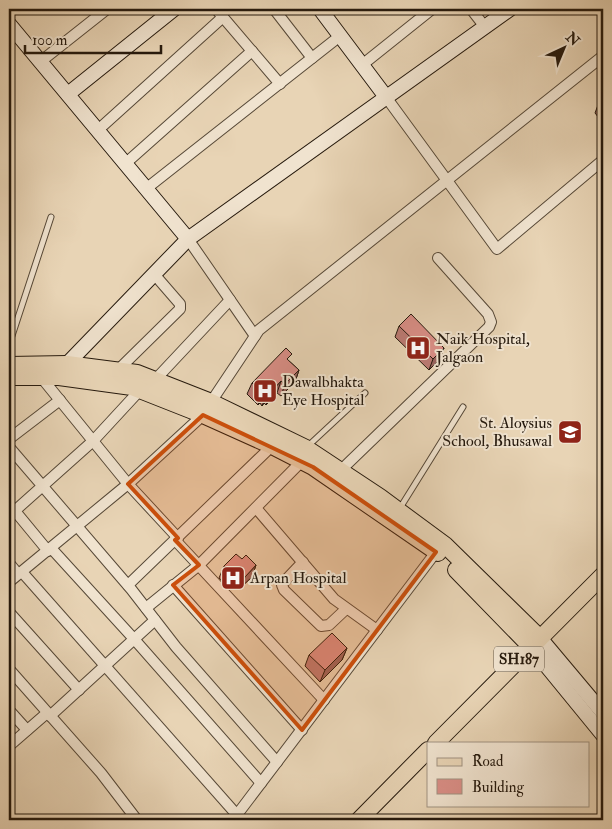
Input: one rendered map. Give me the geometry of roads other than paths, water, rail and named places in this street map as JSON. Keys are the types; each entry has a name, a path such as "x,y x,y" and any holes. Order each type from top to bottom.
{"main road":[{"path":"9,365 67,364 137,373 155,380 207,408 272,446 304,455 436,552 538,646"},
{"path":"9,377 59,377 132,386 207,408 340,471 398,510 445,545 538,646"},
{"name":"SH187","path":"441,742 538,646 603,575"},
{"name":"SH187","path":"538,646 603,588"},
{"name":"SH187","path":"449,742 484,700"},
{"name":"SH187","path":"372,820 383,803 427,756"},
{"name":"SH187","path":"359,820 383,803"}],"street":[{"path":"40,62 107,9"},
{"path":"68,94 174,9"},
{"path":"274,9 312,58"},
{"path":"320,9 497,249 603,160"},
{"path":"362,65 432,9"},
{"path":"471,9 485,27"},
{"path":"67,364 188,238 510,9"},
{"path":"98,130 219,13 280,84"},
{"path":"9,24 188,238 255,336"},
{"path":"146,188 340,36"},
{"path":"126,163 252,51"},
{"path":"9,582 77,528 128,484 207,408 255,336 266,324 603,56"},
{"path":"340,471 489,327 491,322 488,314 438,258"},
{"path":"117,371 180,309 180,304 154,274"},
{"path":"155,380 230,300"},
{"path":"41,378 128,484 199,565 324,700"},
{"path":"141,390 93,441 12,514 50,549 134,639 261,783"},
{"path":"9,439 60,400"},
{"path":"128,585 272,446"},
{"path":"9,447 128,585 182,654 278,762"},
{"path":"146,608 199,565 256,508 304,455"},
{"path":"256,508 334,599 377,630"},
{"path":"9,563 105,665 235,817 436,552"},
{"path":"303,562 283,583 284,590 321,626 329,625 346,609"},
{"path":"174,585 302,730"},
{"path":"9,612 79,690"},
{"path":"9,746 79,690 155,620"},
{"path":"538,646 603,713"},
{"path":"538,646 603,735"},
{"path":"9,669 101,773 137,820"},
{"path":"9,710 27,730"}],"lane":[{"path":"9,345 51,217"},
{"path":"304,455 365,393"},
{"path":"398,510 463,407"}],"place":[{"name":"Naik Hospital, Jalgaon","path":"418,348"},
{"name":"Dawalbhakta Eye Hospital","path":"265,391"},
{"name":"St. Aloysius School, Bhusawal","path":"570,432"},
{"name":"Arpan Hospital","path":"233,578"}]}
